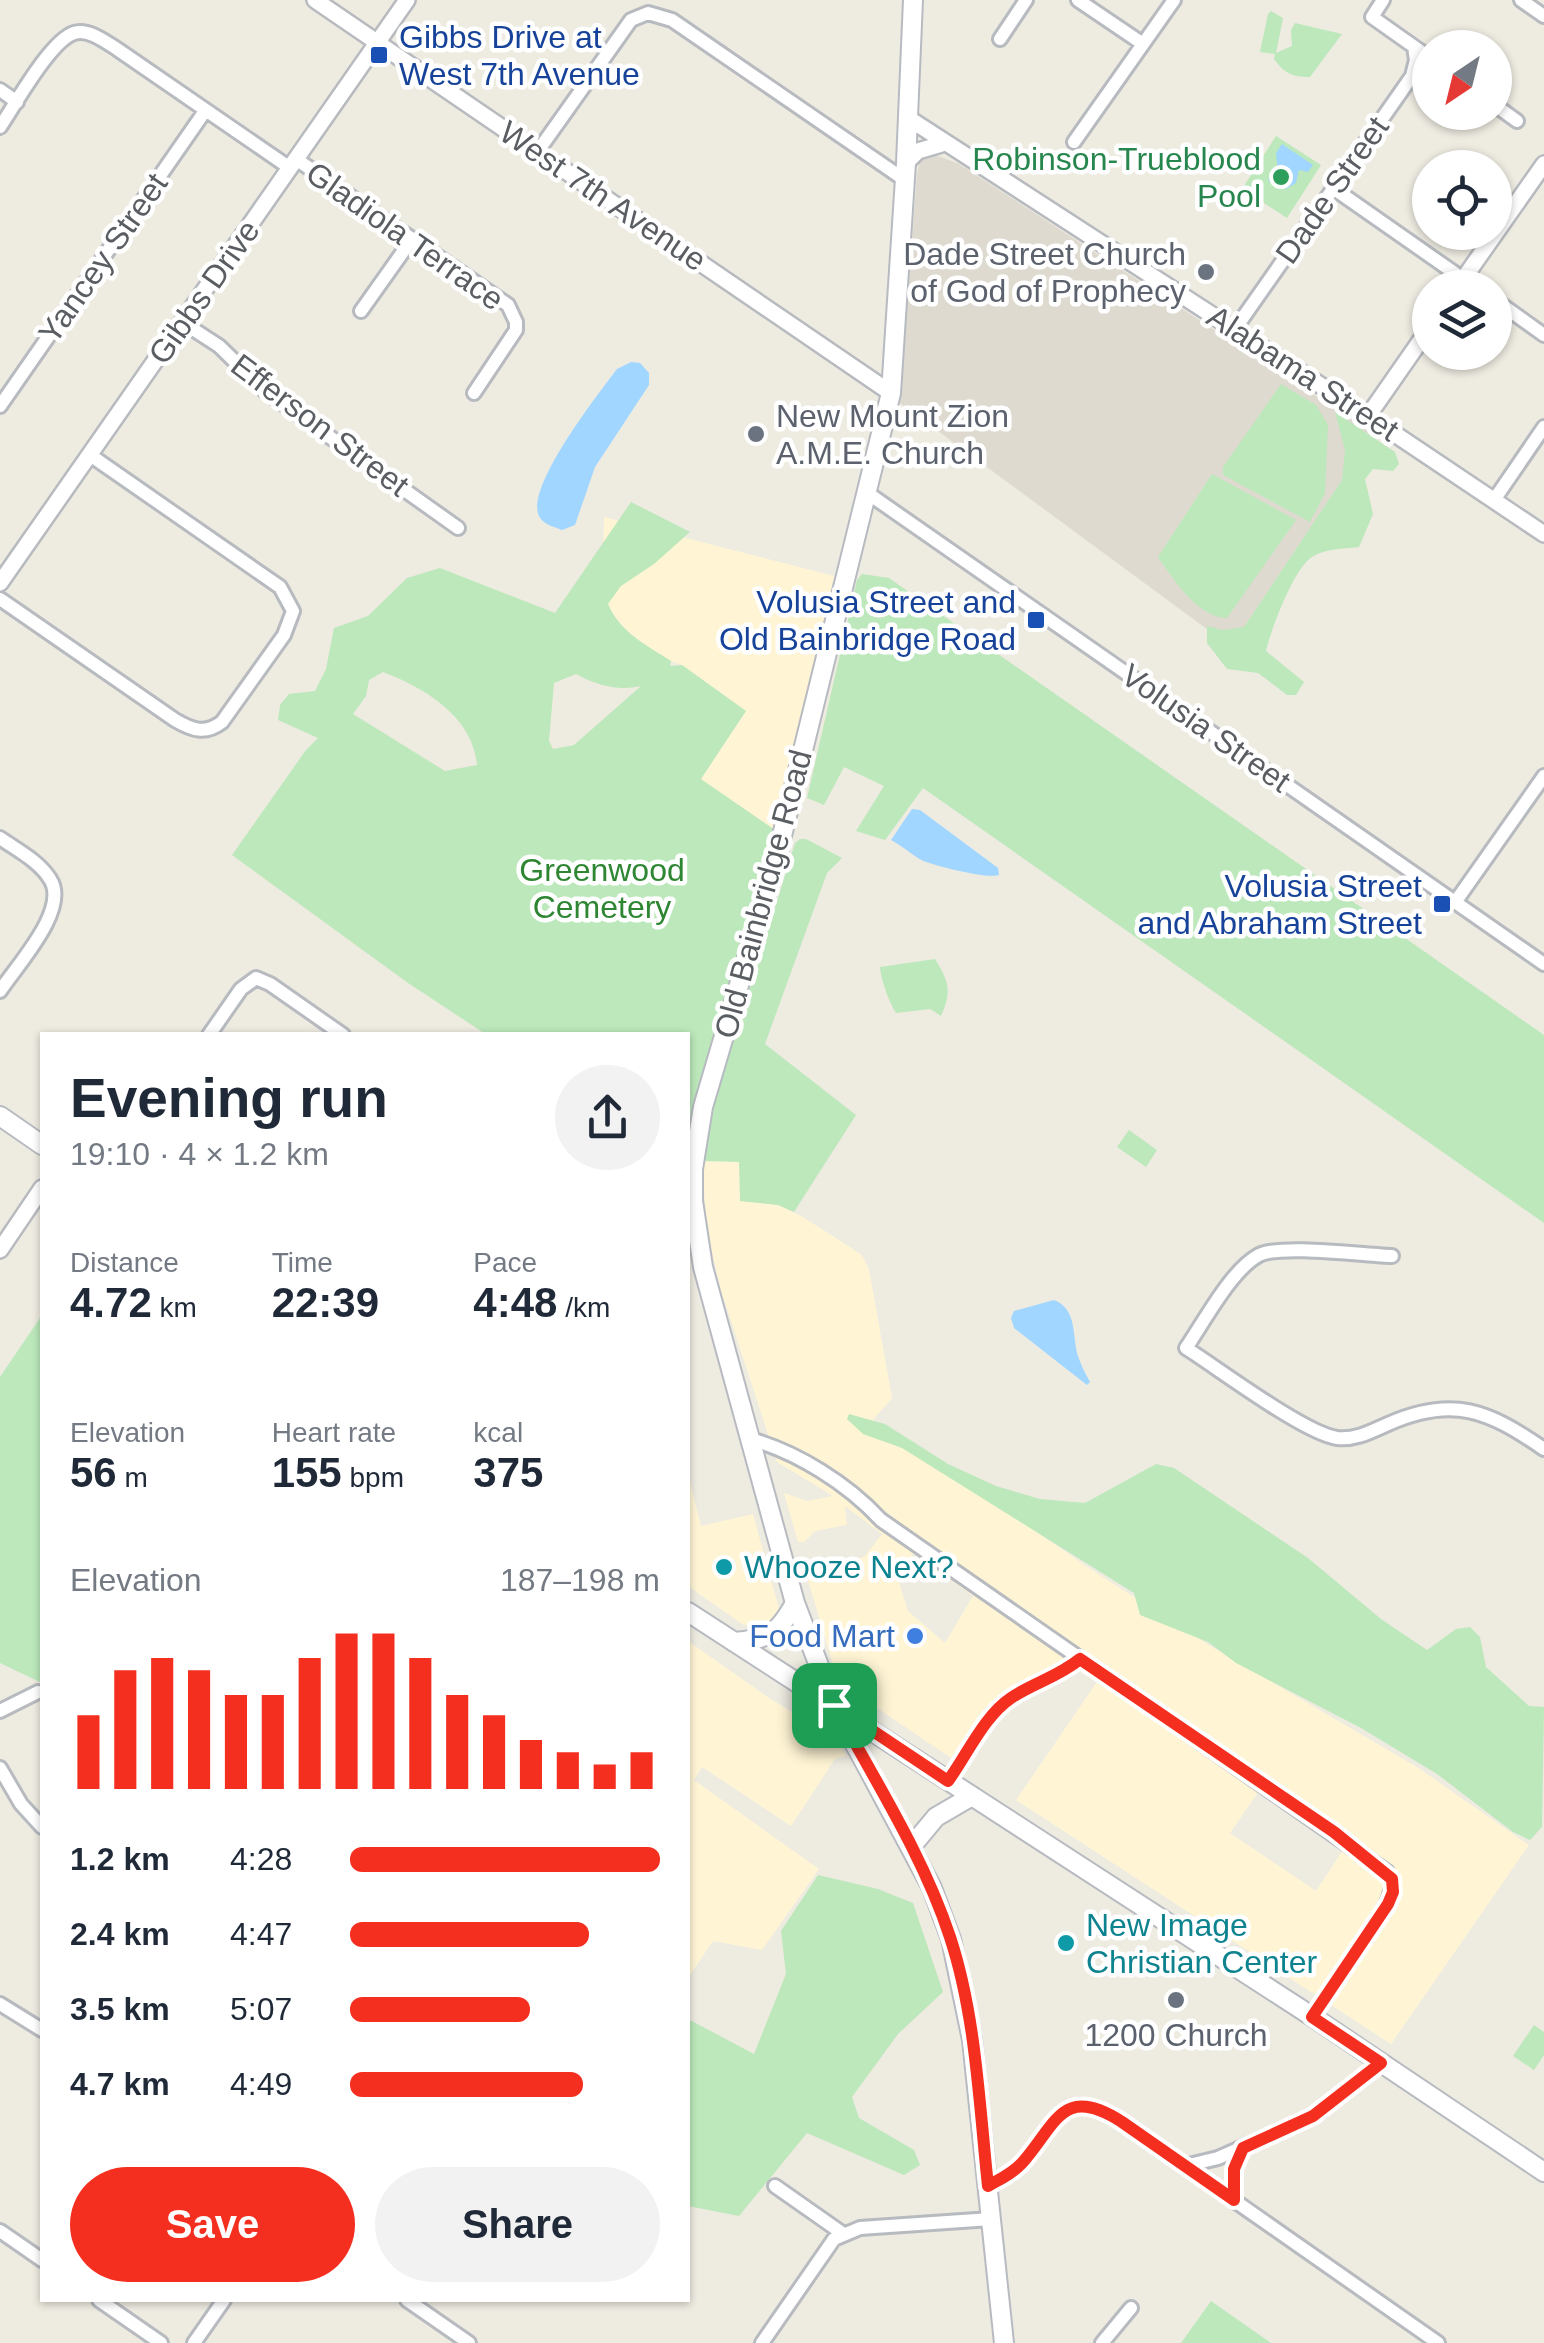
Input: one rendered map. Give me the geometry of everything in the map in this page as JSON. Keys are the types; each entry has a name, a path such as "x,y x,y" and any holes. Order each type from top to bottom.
{"main road":[{"name":"Old Bainbridge Road","path":"913,0 891,393 776,860 703,1108 690,1168 690,1200 703,1267 796,1603 834,1705 911,1847 951,1939 972,2040 1004,2343"},
{"path":"0,1116 40,1144"},
{"path":"734,1642 761,1640 777,1630 796,1603"},
{"path":"690,1613 1544,2172"},
{"path":"911,1847 936,1817 972,1796"}],"street":[{"name":"West 7th Avenue","path":"314,0 891,393"},
{"name":"Gibbs Drive","path":"0,583 408,0"},
{"path":"1000,39 1026,0"},
{"path":"1078,0 1144,44"},
{"path":"1074,142 1174,0"},
{"path":"1384,0 1372,17 1412,46"},
{"path":"1522,0 1544,16"},
{"path":"538,151 631,20 648,13 672,20 906,172 918,150 945,142"},
{"name":"Gladiola Terrace","path":"17,102 52,51 72,34 80,32 101,38 205,112 412,239 508,305 516,330 474,393"},
{"name":"Dade Street","path":"1235,329 1412,76"},
{"path":"0,90 17,102 0,126"},
{"name":"Yancey Street","path":"0,406 205,112"},
{"path":"1512,117 1517,121"},
{"name":"Alabama Street","path":"908,118 1544,534"},
{"path":"1475,270 1544,164"},
{"path":"1334,188 1447,270"},
{"path":"362,311 412,239"},
{"path":"1512,312 1544,334"},
{"name":"Efferson Street","path":"182,322 218,346 265,391 458,528"},
{"path":"1368,416 1412,353"},
{"path":"1494,500 1544,427"},
{"path":"0,599 174,720 197,731 212,729 222,722 290,625 290,605 280,587 90,454"},
{"name":"Volusia Street","path":"866,492 1544,964"},
{"path":"1456,902 1544,776"},
{"path":"0,838 43,870 55,894 52,913 0,990"},
{"path":"211,1032 242,989 256,978 339,1032"},
{"path":"0,1250 40,1191"},
{"path":"1392,1256 1284,1250 1261,1254 1240,1271 1186,1348 1303,1424 1332,1436 1353,1438 1419,1413 1472,1409 1500,1420 1544,1449"},
{"path":"750,1439 781,1448 864,1502 881,1520 1334,1832 1392,1879 1393,1892 1388,1904 1312,2017"},
{"path":"948,1781 1008,1700 1063,1674 1080,1659"},
{"path":"0,1711 38,1692"},
{"path":"0,1768 21,1804 40,1825"},
{"path":"0,2004 40,2029"},
{"path":"1185,2166 1243,2148 1313,2116 1381,2063"},
{"path":"988,2186 1020,2166 1056,2117 1086,2105 1106,2112 1438,2343"},
{"path":"1234,2200 1234,2169 1243,2148"},
{"path":"774,2186 842,2233"},
{"path":"762,2343 826,2248 842,2233 860,2228 992,2219"},
{"path":"2,2237 40,2259"},
{"path":"102,2302 160,2343"},
{"path":"194,2343 223,2302"},
{"path":"411,2302 469,2343"},
{"path":"1102,2343 1130,2308"}],"shaded area":[{"path":"933,154 959,164 1373,433 1234,649 900,403 917,175 920,160"},
{"path":"604,517 834,576 775,830 700,779 746,711 682,665 601,637"},
{"path":"702,1161 740,1161 740,1201 778,1205 862,1255 869,1269 892,1398 873,1420 1092,1570 1212,1647 1417,1767 1529,1845 1391,2044 1016,1800 1099,1679 1068,1661 999,1701 954,1760 843,1685 808,1580 865,1556 882,1534 845,1506 847,1525 815,1531 804,1542 798,1542 784,1493 807,1501 833,1496 777,1462 721,1290 707,1232","holes":["914,1553 973,1596 945,1643 908,1611 897,1576","1259,1791 1343,1850 1316,1891 1230,1833"]},
{"path":"690,1482 701,1526 753,1514 779,1609 770,1624 754,1628 742,1624 690,1587"},
{"path":"690,1642 838,1741 846,1756 835,1759 791,1826 702,1767 694,1780 819,1869 762,1950 713,1941 690,1975"}],"green space":[{"path":"1271,11 1283,18 1276,53 1292,46 1291,30 1295,23 1342,34 1310,77 1289,73 1274,59 1275,54 1260,52"},
{"name":"Robinson-Trueblood Pool","path":"1276,136 1321,165 1287,218 1242,189"},
{"path":"1281,384 1316,405 1328,425 1325,493 1310,522 1223,475 1223,467"},
{"path":"1335,412 1395,452 1399,464 1393,471 1373,469 1365,479 1373,514 1359,547 1317,554 1305,563 1291,586 1266,651 1304,682 1296,695 1287,695 1258,673 1227,669 1207,643 1207,626 1223,630 1244,627 1342,480 1345,450"},
{"path":"1212,474 1296,520 1227,618 1196,604 1158,557"},
{"name":"Greenwood Cemetery","path":"631,502 690,532 654,564 621,586 608,604 627,630 671,661 670,666 682,665 746,711 701,779 775,830 754,913 690,1117 690,1032 482,1032 232,855 318,738 278,720 280,705 289,694 315,691 326,669 334,628 368,616 407,578 440,568 555,613","holes":["383,672 415,687 457,719 474,748 477,765 445,771 353,714 366,696 369,680","576,674 592,682 624,688 641,686 574,745 553,749 549,741 554,683"]},
{"path":"862,574 889,578 1544,1035 1544,1223 923,788 885,840 856,831 884,786 844,767 824,805 807,798 857,580"},
{"path":"800,839 842,858 827,873 765,1044 856,1115 794,1212 778,1205 740,1201 739,1162 702,1161 703,1138 795,843"},
{"path":"935,959 947,987 941,1016 930,1009 896,1013 880,967"},
{"path":"1129,1130 1157,1150 1146,1167 1117,1147"},
{"path":"40,1318 40,1682 0,1663 0,1377"},
{"path":"849,1414 885,1424 948,1464 996,1486 1040,1499 1085,1503 1156,1464 1174,1468 1308,1558 1381,1619 1427,1650 1456,1629 1470,1627 1480,1637 1486,1667 1529,1706 1544,1707 1542,1827 1530,1840 1513,1832 1437,1774 1361,1728 1236,1663 1208,1642 1140,1615 1134,1593 902,1448 863,1434 847,1419"},
{"path":"818,1875 878,1889 913,1903 943,1992 898,2034 852,2097 859,2118 914,2150 920,2165 904,2175 807,2133 739,2216 690,2206 690,2020 754,2054 786,1974 781,1931"},
{"path":"1534,2025 1544,2032 1544,2055 1534,2070 1513,2056"},
{"path":"1211,2301 1271,2343 1181,2343"}],"water":[{"path":"1282,144 1313,165 1308,172 1299,170 1296,183 1286,189 1268,180 1278,172 1276,153"},
{"path":"631,362 640,363 649,373 649,385 595,467 575,525 562,530 548,524 541,519 537,506 551,467 617,369"},
{"path":"912,809 920,810 998,868 999,875 975,874 926,862 891,840"},
{"path":"1054,1300 1071,1318 1079,1359 1090,1382 1087,1385 1014,1328 1014,1311"}],"place":[{"name":"Gibbs Drive at West 7th Avenue","path":"379,55"},
{"name":"Robinson-Trueblood Pool","path":"1281,177"},
{"name":"Dade Street Church of God of Prophecy","path":"1206,272"},
{"name":"New Mount Zion A.M.E. Church","path":"756,434"},
{"name":"Volusia Street and Old Bainbridge Road","path":"1036,620"},
{"name":"Volusia Street and Abraham Street","path":"1442,904"},
{"name":"Whooze Next?","path":"724,1567"},
{"name":"Food Mart","path":"915,1636"},
{"name":"New Image Christian Center","path":"1066,1943"},
{"name":"1200 Church","path":"1176,2000"}],"route":[{"path":"1080,1659 1388,1872 1393,1892 1388,1904 1312,2017 1381,2063 1313,2116 1243,2148 1234,2169 1234,2200 1122,2122 1086,2105 1075,2106 1056,2117 1020,2166 988,2186 972,2040 951,1939 932,1888 834,1705 948,1781 1008,1700 1063,1674 1080,1659"}]}
